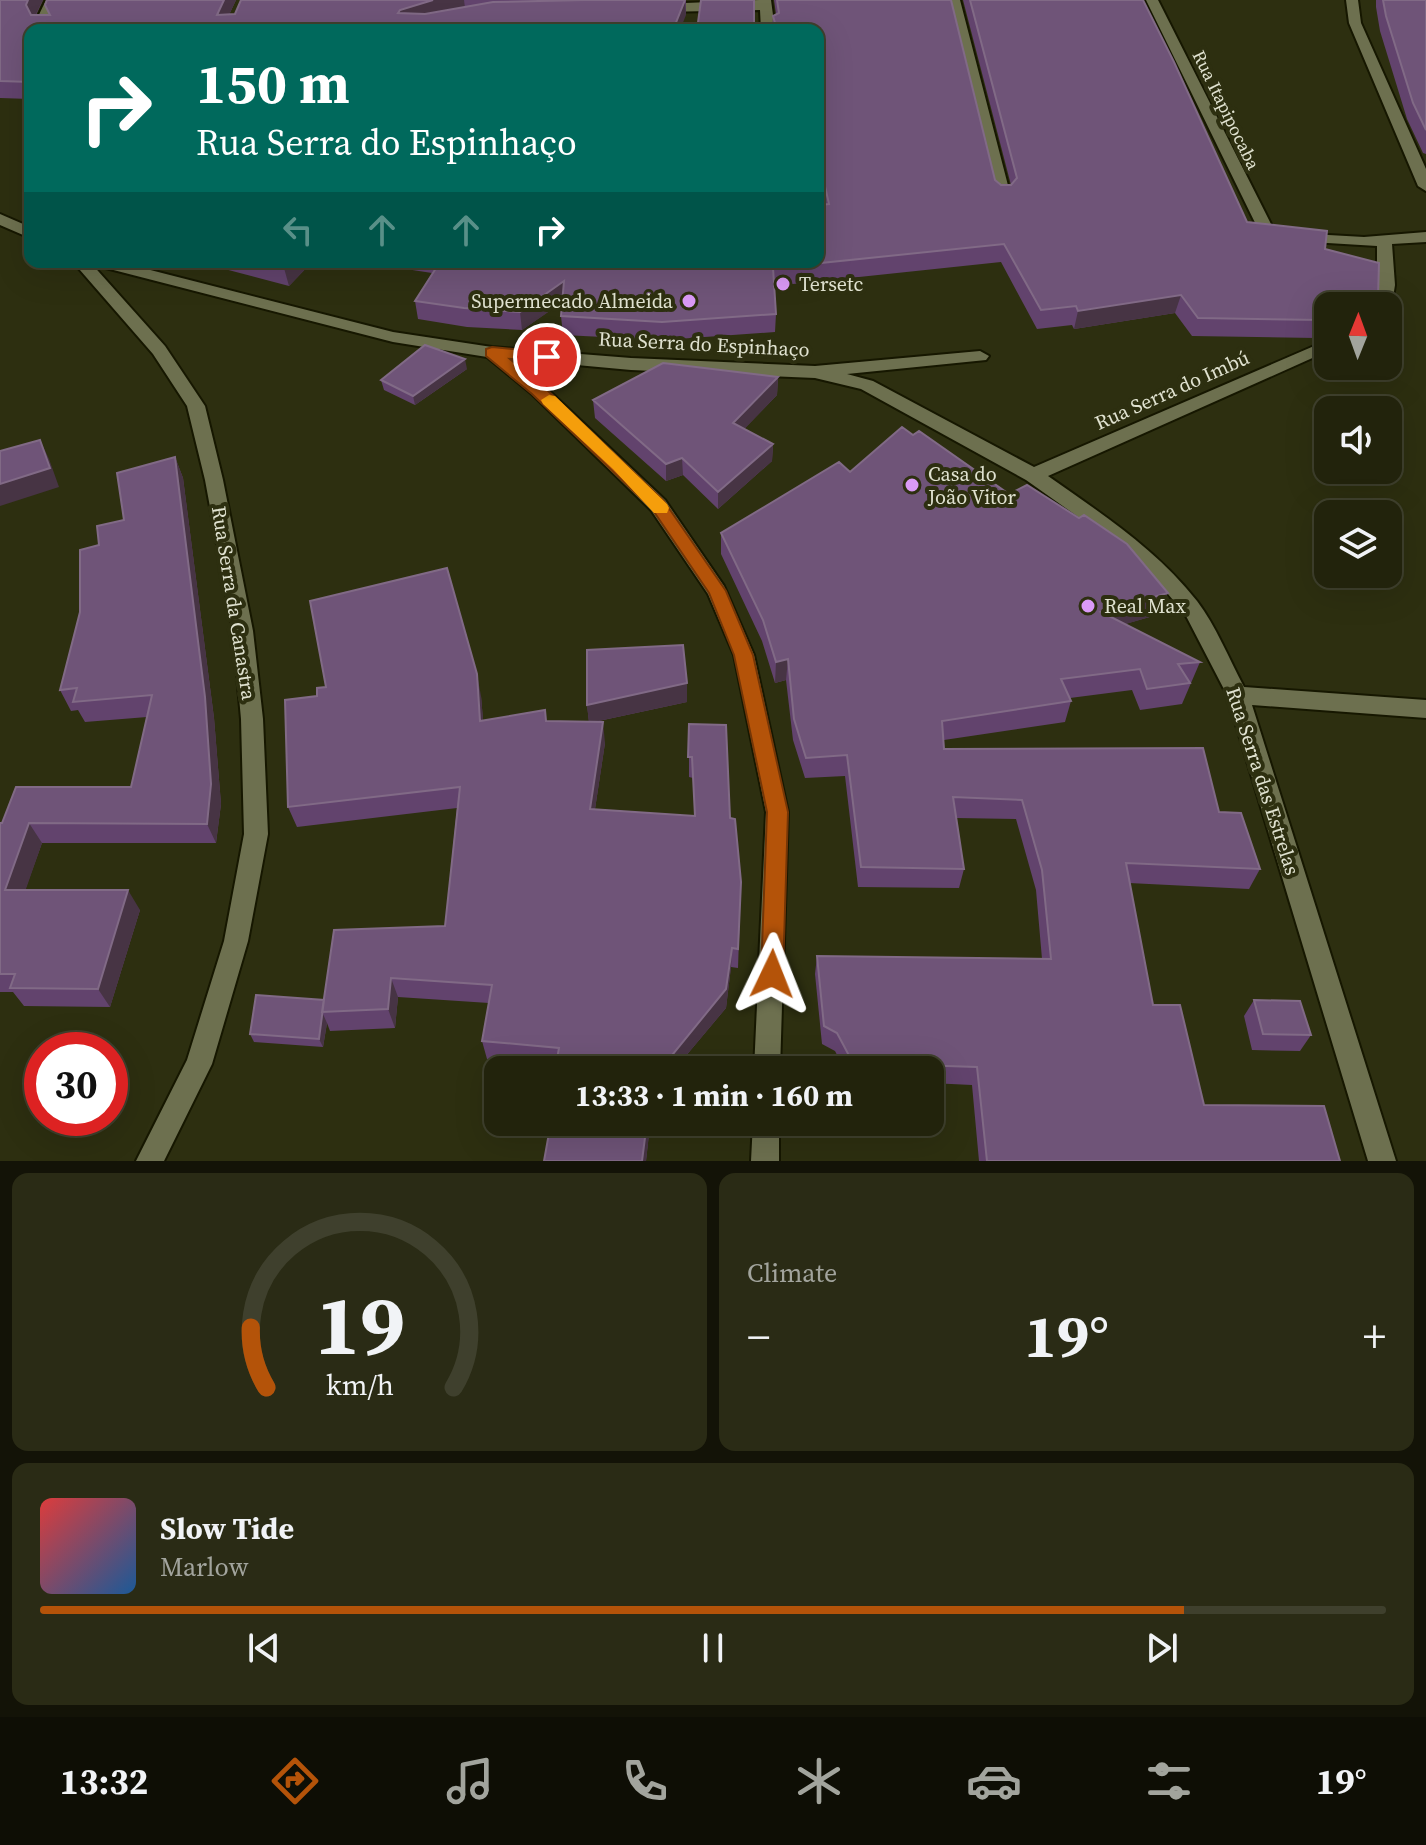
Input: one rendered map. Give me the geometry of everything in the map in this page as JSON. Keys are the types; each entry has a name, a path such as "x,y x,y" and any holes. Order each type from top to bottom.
{"street":[{"path":"42,24 43,14 52,0"},
{"path":"954,0 1003,197"},
{"name":"Rua Itapipocaba","path":"1152,0 1269,236 1333,241 1384,239"},
{"path":"1352,0 1355,23 1426,186"},
{"path":"643,8 765,3 767,24"},
{"path":"0,219 24,230"},
{"path":"1386,292 1384,239 1426,237"},
{"name":"Rua Serra da Canastra","path":"86,268 159,350 196,406 214,480 243,631 252,719 256,834 236,941 199,1064 150,1161"},
{"name":"Rua Serra do Espinhaço","path":"123,268 393,337 492,352 631,364 815,372 980,356"},
{"name":"Rua Serra do Imbú","path":"1033,475 1314,351"},
{"path":"492,352 538,390 658,505 717,591 744,655 777,812 768,1056"},
{"name":"Rua Serra das Estrelas","path":"815,372 867,385 1033,475 1125,540 1157,568 1192,609 1238,695 1382,1161"},
{"path":"1238,695 1426,709"},
{"path":"765,1161 766,1136"}],"building":[{"path":"0,0 28,0 26,5 31,15 50,15 45,5 47,0 224,0 217,15 235,14 241,0 433,0 398,13 425,14 493,2 685,0 675,24 24,24 24,82 0,81"},
{"path":"701,0 754,0 754,24 698,24"},
{"path":"777,0 951,0 995,180 1001,185 1011,185 1017,178 970,0 1143,0 1247,222 1327,231 1325,249 1379,263 1378,292 1314,292 1314,320 1198,318 1181,295 1078,311 1076,306 1041,310 1004,244 824,263 824,204 829,204 824,182 824,24 775,24 773,16 779,13"},
{"path":"1383,0 1426,0 1426,130 1413,103"},
{"path":"436,268 773,268 776,314 662,322 561,316 564,281 520,312 415,301"},
{"path":"425,345 465,359 413,396 381,380"},
{"path":"663,363 778,377 733,423 773,444 718,492 682,458 666,464 593,400"},
{"path":"902,427 913,435 919,431 1009,494 1027,485 1079,518 1084,515 1127,544 1168,593 1101,612 1200,662 1178,664 1190,683 1147,689 1140,669 1061,679 1071,701 942,721 944,749 1203,748 1219,812 1241,813 1260,869 1126,863 1153,1005 1180,1005 1204,1105 1324,1106 1340,1161 987,1161 977,1067 944,1066 944,1056 849,1056 837,1033 824,1026 817,956 1051,959 1042,870 1022,800 953,797 964,869 861,867 847,755 806,758 794,719 788,659 776,662 763,620 721,533 839,462 850,472"},
{"path":"40,440 50,468 0,484 0,451"},
{"path":"175,457 205,697 211,784 207,824 29,823 5,890 128,890 98,989 10,988 15,974 0,974 0,823 16,787 131,787 152,695 73,702 77,688 60,690 80,612 80,550 99,545 97,526 124,520 117,473"},
{"path":"447,568 477,674 480,721 545,710 546,721 603,722 590,809 695,816 692,757 688,757 689,724 726,725 730,818 735,819 741,882 738,949 732,948 726,989 671,1056 558,1056 559,1048 482,1041 492,985 391,978 388,1009 322,1012 334,930 445,926 460,787 288,807 285,700 317,696 317,688 326,687 310,601"},
{"path":"683,645 687,683 587,705 587,650"},
{"path":"256,995 324,1000 319,1039 250,1034"},
{"path":"1254,1000 1300,1001 1311,1035 1263,1034"},
{"path":"548,1136 645,1136 642,1161 544,1161"}],"slow traffic":[{"path":"549,400 661,508"}],"place":[{"name":"Tersetc","path":"783,284"},
{"name":"Supermecado Almeida","path":"689,301"},
{"name":"Casa do João Vitor","path":"912,485"},
{"name":"Real Max","path":"1088,606"}],"route":[{"path":"547,357 492,352 538,390 658,505 717,591 744,655 765,743 777,812 772,974"}]}
